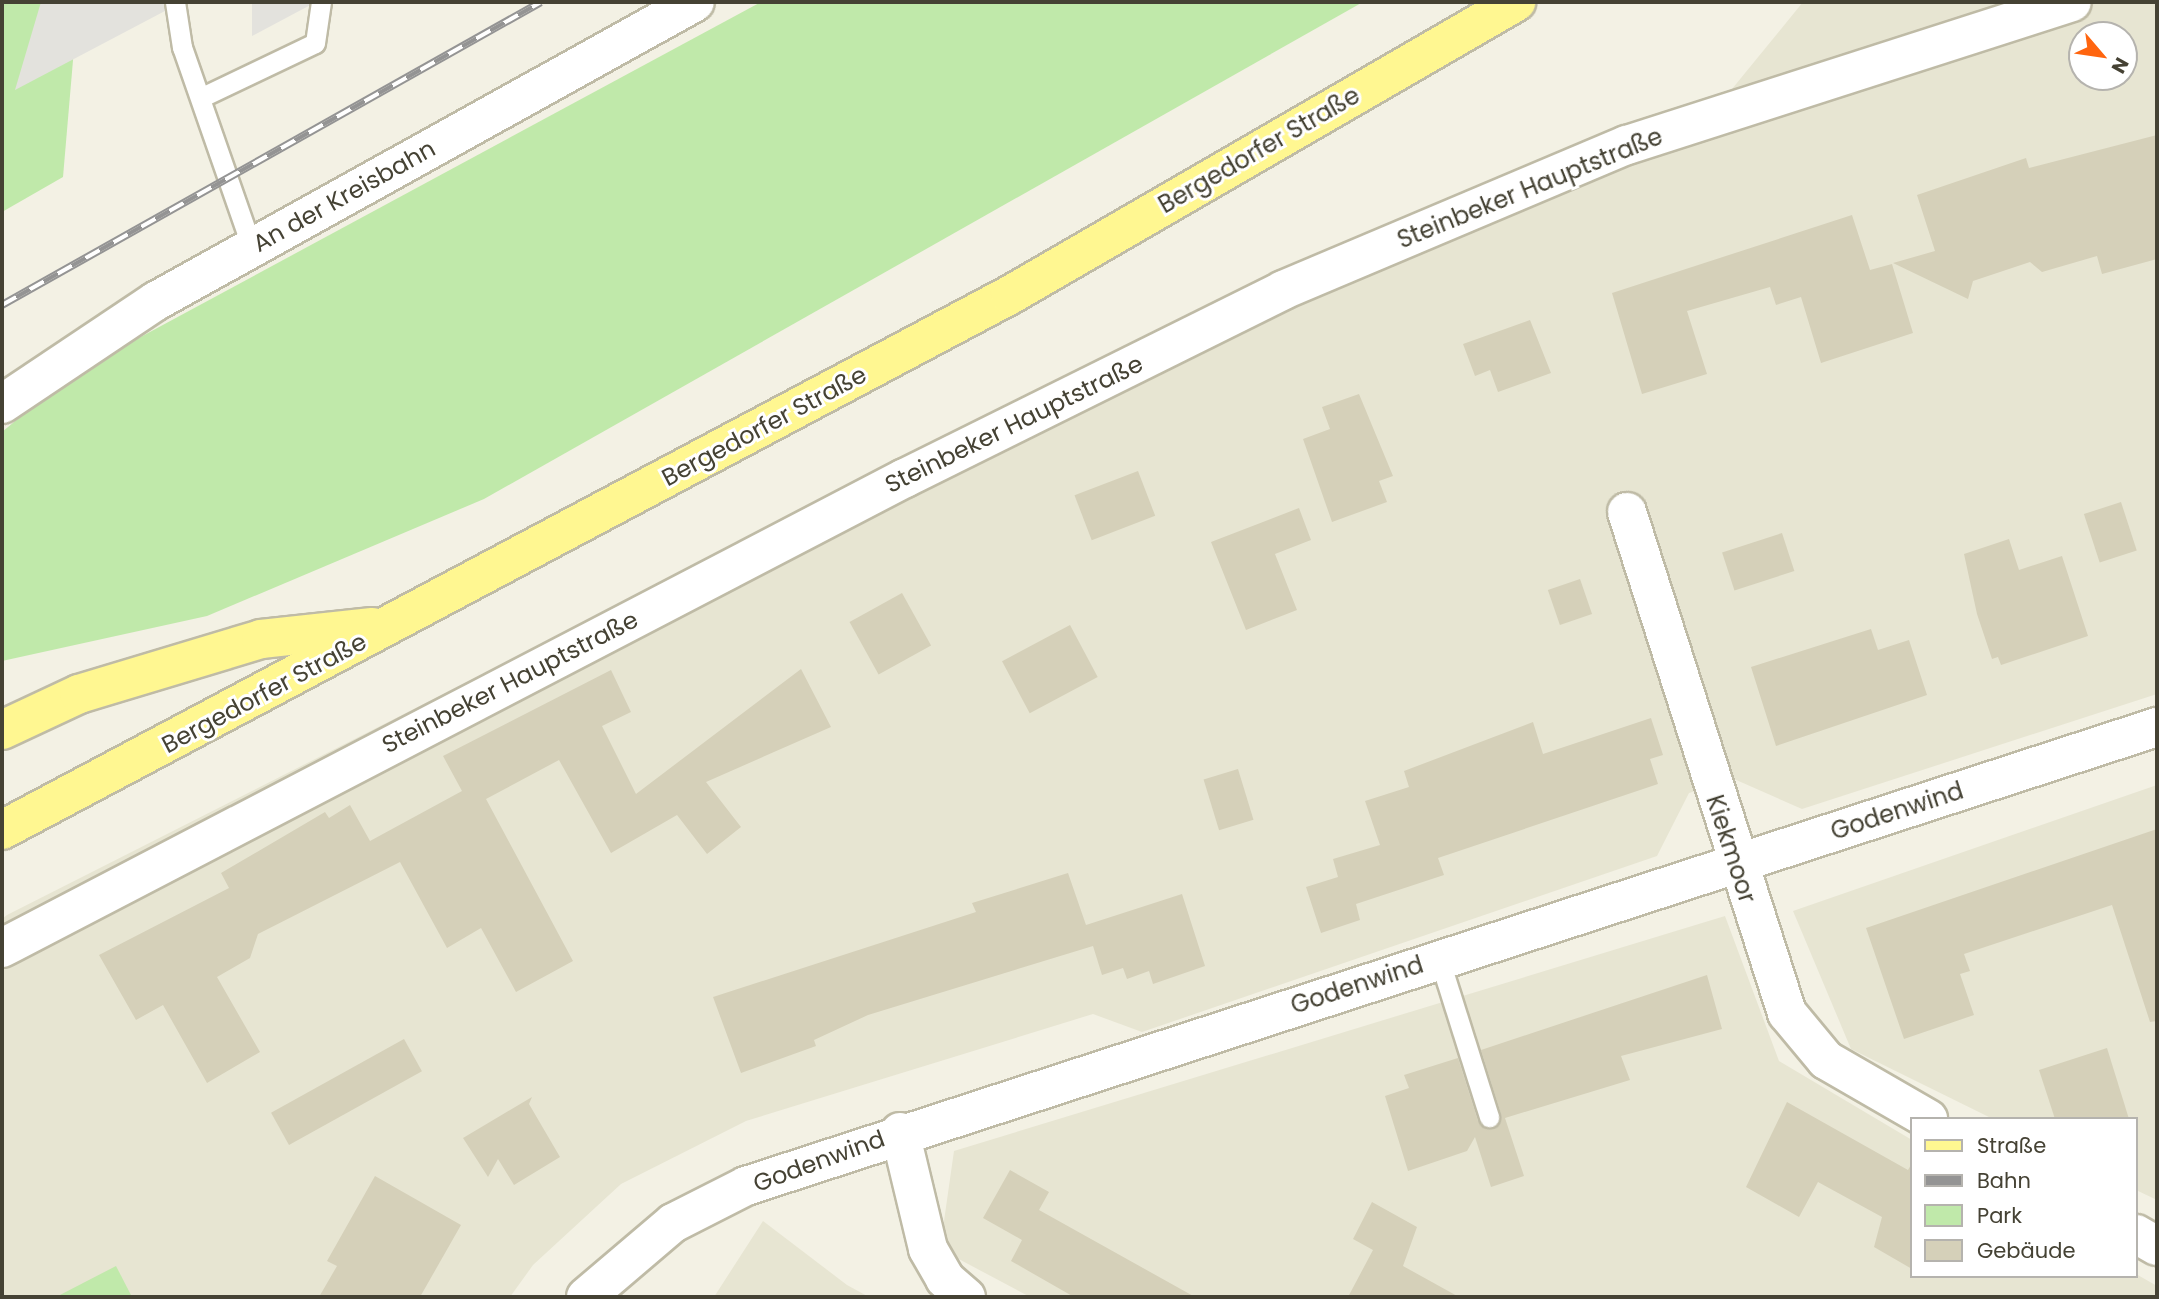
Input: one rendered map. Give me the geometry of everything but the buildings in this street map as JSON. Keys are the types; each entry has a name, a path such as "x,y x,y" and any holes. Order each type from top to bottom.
{"main road":[{"name":"Bergedorfer Straße","path":"2,830 395,624 1010,295 1516,2"},
{"path":"2,730 79,694 261,639 395,624"}],"street":[{"name":"An der Kreisbahn","path":"2,404 145,308 695,2"},
{"name":"Steinbeker Hauptstraße","path":"2,948 892,484 1283,290 1627,145 2072,2"},
{"name":"Kiekmoor","path":"1627,512 1735,863 1787,1013 1826,1060 1925,1117"},
{"name":"Godenwind","path":"586,1297 673,1223 746,1186 900,1132 2157,727"},
{"path":"900,1132 928,1249 945,1279 966,1297"},
{"path":"2138,1235 2157,1246"}],"lane":[{"path":"175,2 182,47 202,97 252,248"},
{"path":"202,97 315,43 320,2"},
{"path":"1439,958 1489,1117"}],"shaded area":[{"path":"41,2 182,2 15,90"},
{"path":"252,2 316,2 252,36"},
{"path":"1803,2 2157,2 2157,694 1802,809 1734,779 1689,793 1657,856 1142,1032 1093,1014 746,1121 621,1184 533,1265 510,1297 2,1297 2,919 1273,274 1723,100"},
{"path":"2157,785 2157,1200 2138,1191 2138,1117 1989,1117 1851,1049 1793,911"},
{"path":"1725,916 1779,1061 1910,1139 1910,1278 2138,1278 2138,1275 2157,1286 2157,1297 1030,1297 940,1249 954,1151"},
{"path":"763,1221 847,1285 869,1297 714,1297"}],"green space":[{"path":"2,2 78,2 63,177 2,212"},
{"path":"761,2 1363,2 484,499 207,616 2,661 2,432 72,374"},
{"path":"116,1266 132,1297 56,1297"}],"railway":[{"path":"2,305 541,2"}]}
